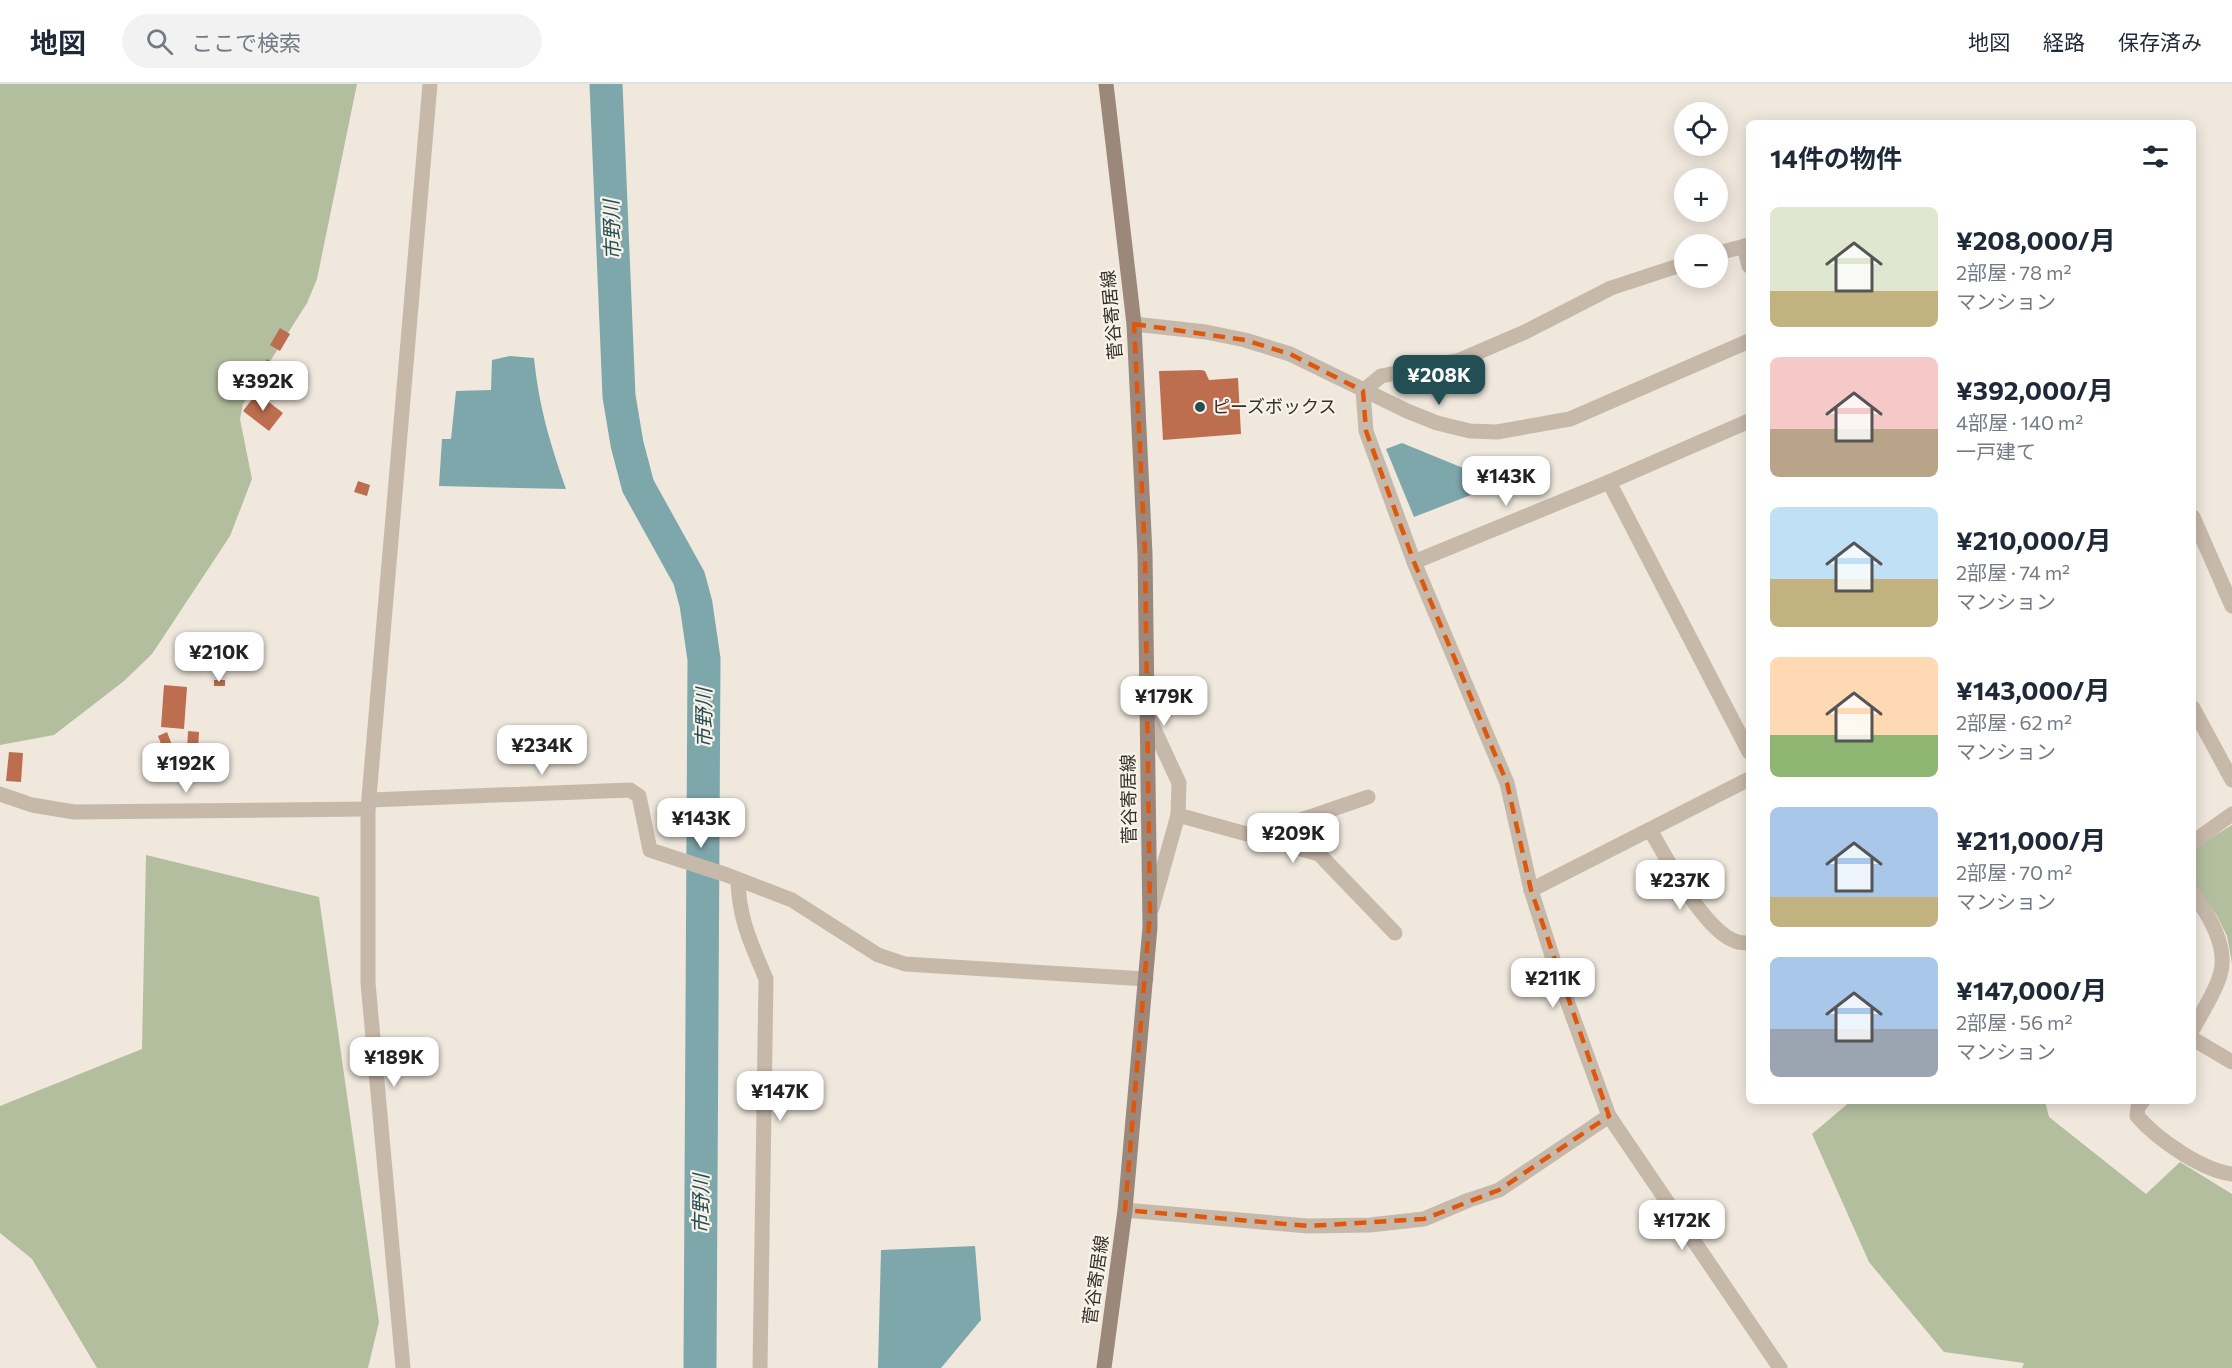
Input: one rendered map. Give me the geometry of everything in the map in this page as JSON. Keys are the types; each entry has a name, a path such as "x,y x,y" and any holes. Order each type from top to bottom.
{"main road":[{"name":"菅谷寄居線","path":"1104,1368 1125,1210 1150,914 1145,554 1134,324 1106,84"}],"street":[{"path":"403,1368 368,983 369,805 430,84"},
{"path":"1728,250 1746,245"},
{"path":"1363,391 1381,376 1460,360 1525,332 1611,288 1674,267"},
{"path":"1134,324 1206,332 1245,340 1290,354 1363,391 1437,423 1470,431 1497,432 1570,419 1746,342"},
{"path":"1363,391 1366,431 1414,562 1507,783 1531,890 1562,987 1609,1116 1780,1368"},
{"path":"1414,562 1609,482 1746,422"},
{"path":"1609,482 1746,746"},
{"path":"2196,524 2232,606"},
{"path":"1147,714 1179,783 1178,815 1150,914"},
{"path":"2196,714 2232,780"},
{"path":"1531,890 1746,781"},
{"path":"0,794 32,805 74,812 369,805 630,790 639,796 650,850 792,900 878,955 905,964 1146,979"},
{"path":"1254,836 1368,797"},
{"path":"2196,840 2232,814"},
{"path":"1178,815 1319,854 1395,933"},
{"path":"1650,830 1688,895 1720,933 1736,941 1746,943"},
{"path":"733,878 744,927 766,979 760,1368"},
{"path":"2196,897 2217,936 2226,974 2196,1024"},
{"path":"2196,1041 2232,1062"},
{"path":"2140,1104 2137,1116 2148,1129 2199,1163 2232,1174"},
{"path":"1125,1210 1308,1226 1370,1225 1424,1219 1499,1190 1609,1116"}],"highlighted area":[{"path":"1134,324 1245,340 1290,354 1363,391 1366,431 1414,562 1507,783 1531,890 1609,1116 1499,1190 1424,1219 1308,1226 1125,1210 1150,914 1145,554"}],"green space":[{"path":"0,84 357,84 317,279 307,303 243,404 240,419 252,479 230,536 152,654 124,681 54,735 0,745"},
{"path":"2232,825 2232,963 2227,936 2217,916 2196,887 2196,847"},
{"path":"146,855 319,897 379,1322 368,1368 97,1368 32,1259 0,1233 0,1106 142,1049"},
{"path":"1847,1104 2046,1104 2049,1117 2146,1194 2180,1162 2232,1194 2232,1368 2022,1368 2024,1363 1944,1352 1869,1262 1812,1134"}],"water":[{"path":"510,356 534,358 546,425 566,489 439,486 442,439 451,439 456,391 491,390 492,360"},
{"path":"1402,443 1468,470 1476,493 1414,517 1386,449"},
{"path":"975,1246 981,1320 941,1368 878,1368 881,1250"}],"building":[{"path":"280,328 290,334 280,351 270,345"},
{"path":"267,359 276,365 266,379 258,373"},
{"name":"ピーズボックス","path":"1159,371 1205,371 1209,380 1238,378 1241,434 1163,440"},
{"path":"257,393 283,413 269,431 243,411"},
{"path":"358,481 370,485 367,496 354,492"},
{"path":"214,680 225,680 225,686 214,686"},
{"path":"164,685 187,687 184,729 161,727"},
{"path":"188,731 199,732 197,766 173,765 174,749 187,750"},
{"path":"167,732 172,745 163,749 158,736"},
{"path":"9,752 23,753 21,782 6,781"}],"waterway":[{"name":"市野川","path":"606,84 619,396 627,444 638,486 689,578 696,604 704,659 700,1368"}],"place":[{"name":"ピーズボックス","path":"1200,407"}]}
